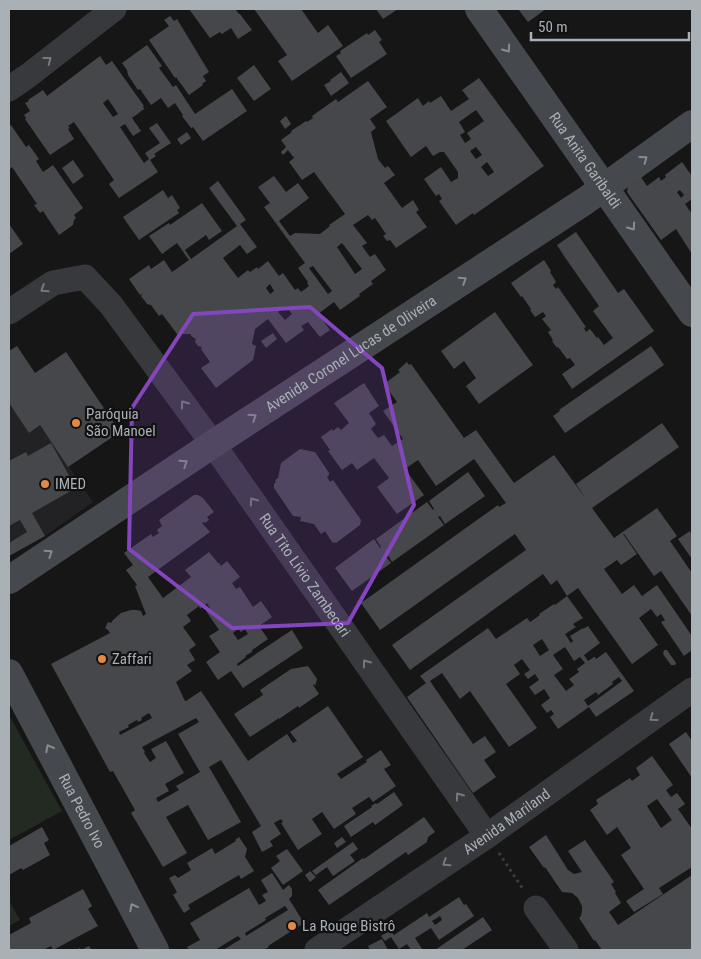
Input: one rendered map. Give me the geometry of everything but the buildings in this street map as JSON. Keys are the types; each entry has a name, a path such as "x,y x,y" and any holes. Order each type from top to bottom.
{"street":[{"path":"9,89 114,9"},
{"name":"Rua Anita Garibaldi","path":"479,9 692,313"},
{"name":"Avenida Coronel Lucas de Oliveira","path":"9,580 604,187 692,124"},
{"name":"Rua Tito Lívio Zambecari","path":"9,312 53,283 85,277 111,305 213,444 487,836"},
{"name":"Rua Pedro Ivo","path":"9,673 155,950"},
{"name":"Avenida Mariland","path":"317,950 487,836 692,690"},
{"path":"536,908 566,950"}],"path":[{"path":"487,836 536,908"}],"highlighted area":[{"path":"310,307 382,368 414,505 348,623 232,628 129,549 132,408 193,314"}],"shaded area":[{"name":"IMED","path":"9,403 29,433 40,425 93,502 45,536 9,556"},
{"path":"9,715 62,811 9,840"},
{"path":"9,900 20,920 9,926"}],"place":[{"name":"Paróquia São Manoel","path":"76,423"},
{"name":"IMED","path":"45,484"},
{"name":"Zaffari","path":"102,659"},
{"name":"La Rouge Bistrô","path":"292,926"}]}
